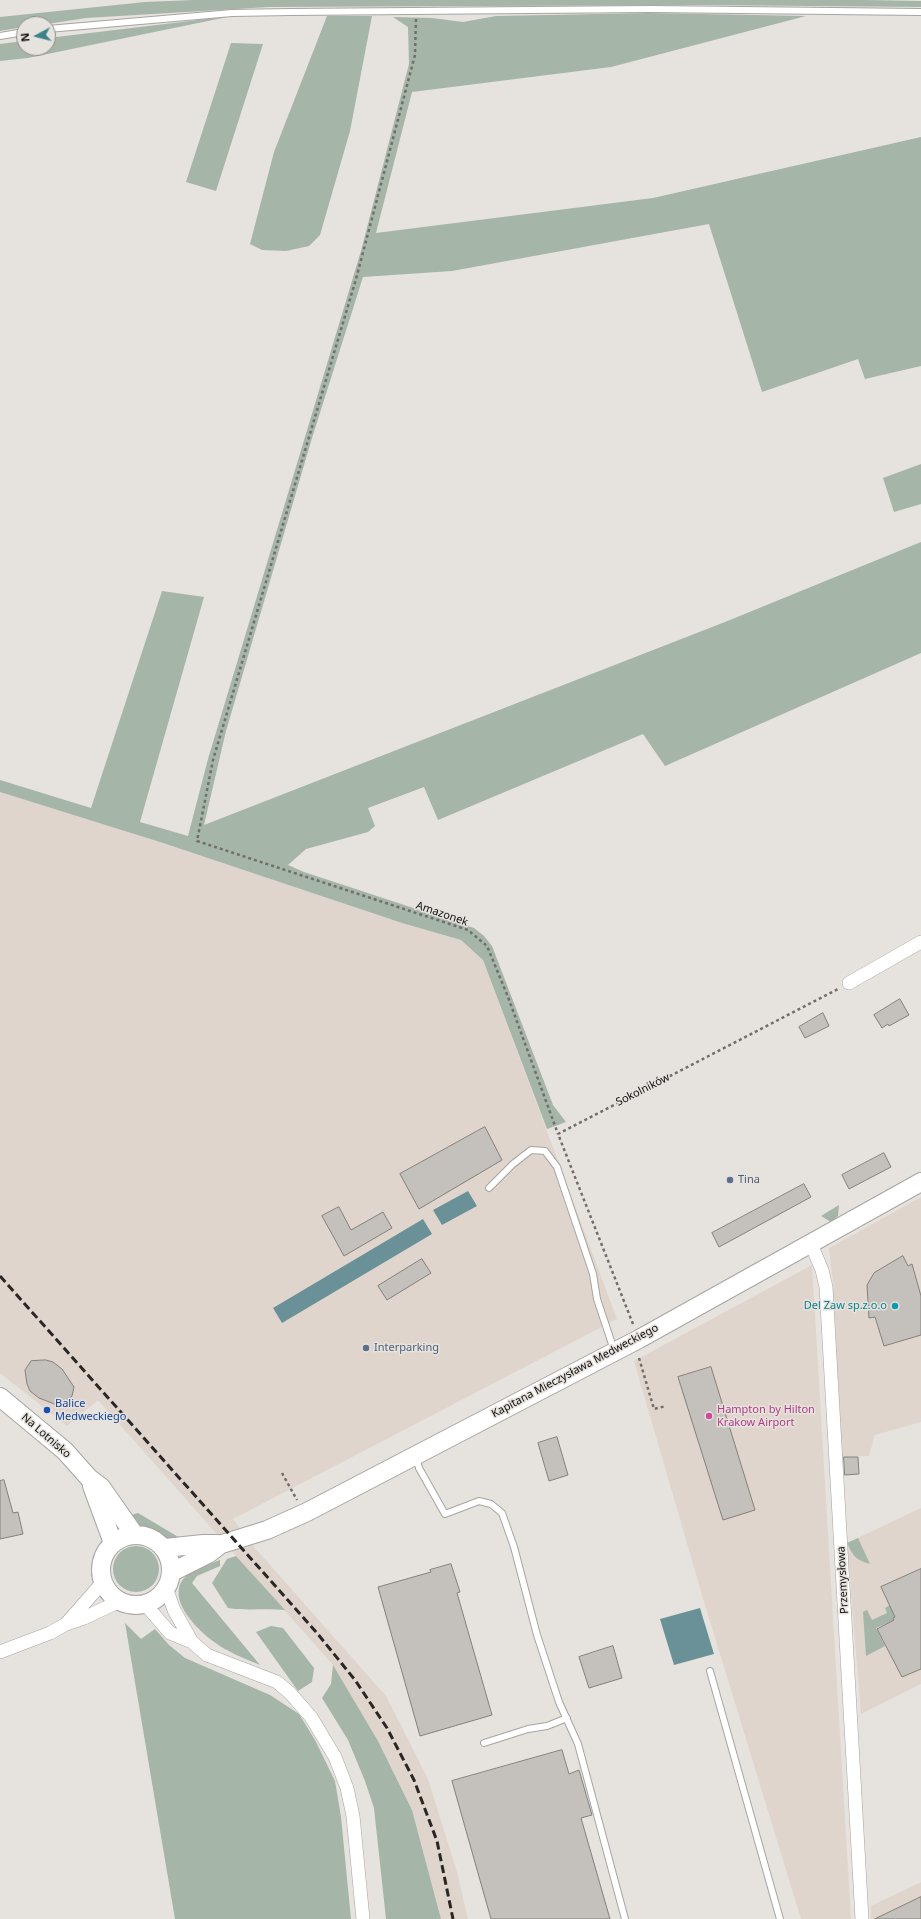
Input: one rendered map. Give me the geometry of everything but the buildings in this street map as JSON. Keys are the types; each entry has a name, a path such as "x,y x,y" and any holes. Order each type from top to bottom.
{"main road":[{"name":"Kapitana Mieczysława Medweckiego","path":"165,1548 204,1544 222,1544 267,1530 307,1512 415,1454 614,1352 638,1346 811,1244 921,1182"},
{"name":"Na Lotnisko","path":"0,1397 65,1451 89,1478 101,1488 134,1534"},
{"name":"Na Lotnisko","path":"89,1478 113,1543"},
{"path":"134,1534 146,1535 156,1540 165,1548 171,1564 169,1580 156,1600 137,1605 120,1601 107,1590 103,1582 101,1571 102,1561 106,1551 113,1543 123,1537 134,1534"},
{"name":"Kapitana Mieczysława Medweckiego","path":"169,1580 222,1544"}],"street":[{"path":"849,983 921,942"},
{"name":"Przemysłowa","path":"811,1244 822,1270 826,1287 862,1919"},
{"path":"169,1580 174,1610 192,1642"},
{"path":"66,1624 103,1582"},
{"path":"0,1652 50,1634 66,1624 84,1618 120,1601"},
{"path":"145,1604 170,1633 192,1642 207,1655 277,1682 290,1693 311,1717 335,1757 347,1788 353,1816 363,1919"}],"lane":[{"path":"56,28 232,13 650,9 921,12"},
{"path":"0,36 16,33"},
{"path":"489,1188 531,1150 545,1151 557,1167 593,1274 597,1299 614,1352"},
{"path":"415,1454 419,1468 445,1514 479,1501 491,1504 502,1513 514,1547 558,1702 567,1718 578,1744 625,1919"},
{"path":"710,1671 780,1919"},
{"path":"484,1743 528,1729 547,1726 567,1718"}],"path":[{"name":"Amazonek","path":"416,12 415,55 356,279 213,760 197,841 468,930 487,946 508,997 558,1134"},
{"name":"Sokolników","path":"558,1134 849,983"},
{"path":"558,1134 638,1346 654,1409 666,1406"}],"shaded area":[{"path":"0,792 163,843 402,923 461,940 483,960 617,1319 233,1519 255,1548 386,1696 428,1779 457,1872 468,1919 441,1919 412,1810 378,1741 333,1665 98,1400 67,1426 0,1373"},
{"path":"921,1197 921,1422 875,1435 869,1456 842,1457 833,1282 829,1248"},
{"path":"812,1265 851,1919 801,1919 702,1595 634,1361"},
{"path":"921,1508 921,1684 861,1714 847,1543"},
{"path":"921,1882 921,1919 871,1919 871,1906"}],"green space":[{"path":"193,0 863,0 921,1 921,7 700,5 269,7 86,18 56,23 56,16 16,16 16,28 0,31 0,17 145,2"},
{"path":"650,13 806,16 611,67 412,92 376,233 653,198 921,137 921,366 865,379 858,359 762,392 709,224 452,271 363,277 312,438 226,731 204,825 725,622 921,542 921,653 665,766 643,734 438,820 424,787 368,808 375,826 368,832 306,849 288,865 304,872 474,928 484,936 492,946 553,1105 566,1122 547,1129 483,960 461,940 402,923 163,843 0,792 0,780 91,808 162,591 204,597 140,822 188,836 208,759 361,251 409,64 408,27 393,17 432,18 463,22 496,16"},
{"path":"232,16 56,52 56,37"},
{"path":"327,16 372,16 350,131 320,235 309,246 286,251 262,250 250,244 274,152"},
{"path":"16,42 16,56 38,56 0,61 0,44"},
{"path":"231,43 263,44 216,191 186,182"},
{"path":"921,464 921,504 894,512 883,478"},
{"path":"839,1205 838,1216 831,1222 821,1216"},
{"path":"138,1513 180,1538 165,1540 139,1527 128,1516"},
{"path":"858,1538 870,1564 861,1561 856,1557 847,1543"},
{"path":"131,1546 141,1546 149,1550 155,1556 159,1564 159,1574 155,1582 149,1588 141,1592 131,1592 123,1588 117,1582 113,1574 113,1564 117,1556 123,1550"},
{"path":"236,1556 285,1610 228,1608 212,1583 227,1559"},
{"path":"220,1560 220,1566 197,1576 192,1583 260,1665 235,1654 209,1638 190,1619 183,1608 179,1597 179,1587 185,1577 197,1569"},
{"path":"890,1605 895,1617 893,1618 894,1620 876,1628 885,1646 866,1656 863,1612 867,1610 872,1620 887,1613 885,1608"},
{"path":"125,1623 141,1639 155,1629 169,1645 185,1658 270,1695 299,1714 315,1740 335,1781 341,1817 351,1919 175,1919"},
{"path":"271,1626 283,1628 314,1668 312,1682 298,1691 256,1632"},
{"path":"333,1665 378,1741 412,1810 441,1919 386,1919 374,1808 365,1781 348,1740 322,1698 331,1684"}],"water":[{"path":"468,1191 477,1206 442,1225 433,1210"},
{"path":"423,1219 432,1234 282,1323 273,1308"},
{"path":"700,1608 714,1654 674,1665 660,1619"}],"railway":[{"path":"0,1276 317,1633 355,1680 387,1728 414,1780 437,1841 453,1919"}],"place":[{"name":"Tina","path":"730,1180"},
{"name":"Del Zaw sp.z.o.o","path":"895,1306"},
{"name":"Interparking","path":"366,1348"},
{"name":"Balice Medweckiego","path":"47,1410"},
{"name":"Hampton by Hilton Krakow Airport","path":"709,1416"}]}
